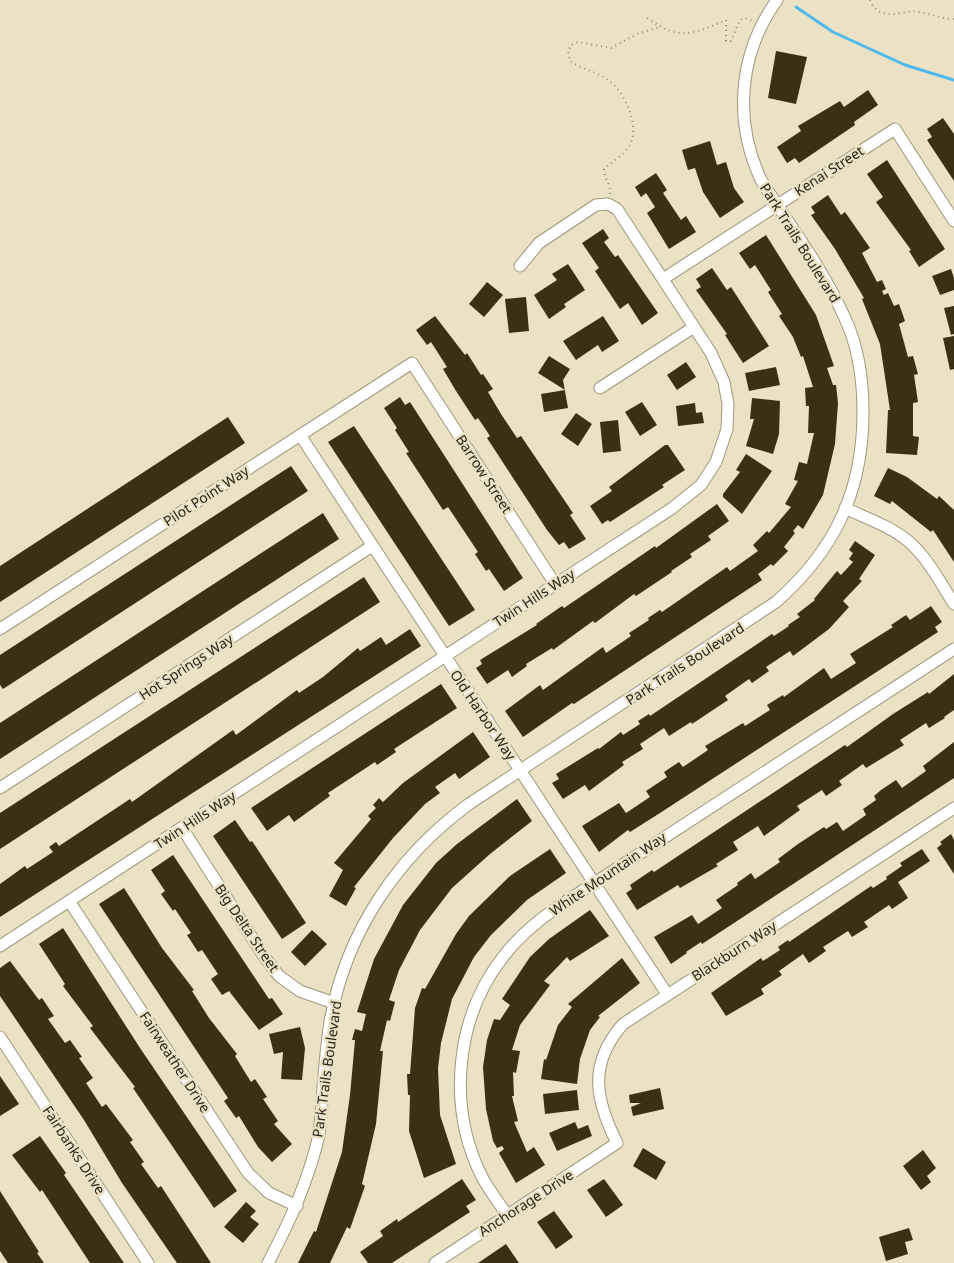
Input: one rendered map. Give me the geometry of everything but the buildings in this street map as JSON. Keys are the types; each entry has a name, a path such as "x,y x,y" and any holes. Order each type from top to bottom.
{"street":[{"name":"Park Trails Boulevard","path":"268,1263 297,1206 310,1170 319,1135 328,1040 334,1004 344,967 358,933 379,898 403,864 450,818 519,770 751,621 776,602 815,562 846,508 860,463 862,442 863,401 858,359 845,317 828,283 776,205 754,166 746,135 743,100 747,63 762,24 777,0"},
{"name":"Kenai Street","path":"663,278 895,129 954,221"},
{"path":"520,266 539,243 596,206 608,204"},
{"name":"Twin Hills Way","path":"0,946 682,502 701,485 716,462 727,428 726,393 716,363 694,327 617,209 608,204"},
{"path":"600,388 694,327"},
{"name":"Barrow Street","path":"412,363 555,584"},
{"name":"Pilot Point Way","path":"0,629 412,363"},
{"name":"Old Harbor Way","path":"300,435 667,994"},
{"path":"846,508 881,524 907,540 930,566 954,604"},
{"name":"Hot Springs Way","path":"0,788 372,546"},
{"name":"White Mountain Way","path":"507,1215 482,1176 468,1139 460,1078 465,1037 474,1009 486,983 511,946 544,916 593,883 954,649"},
{"name":"Blackburn Way","path":"617,1143 606,1122 599,1096 598,1076 603,1054 614,1034 623,1024 954,808"},
{"name":"Big Delta Street","path":"182,828 263,955 279,976 300,991 334,1004"},
{"name":"Fairweather Drive","path":"69,901 245,1168 269,1193 297,1206"},
{"name":"Fairbanks Drive","path":"0,1038 148,1263"},
{"name":"Anchorage Drive","path":"435,1263 617,1143"}],"path":[{"path":"870,0 873,7 881,13 894,15 916,11 954,19"},
{"path":"647,18 670,32 692,34 726,20 726,41 731,41 740,20 745,18 762,24"},
{"path":"608,204 611,187 604,175 604,169 630,145 633,130 629,110 622,95 609,80 570,61 568,51 571,45 578,42 612,48 639,33 660,27"}],"waterway":[{"path":"796,7 833,32 905,65 954,80"}]}
